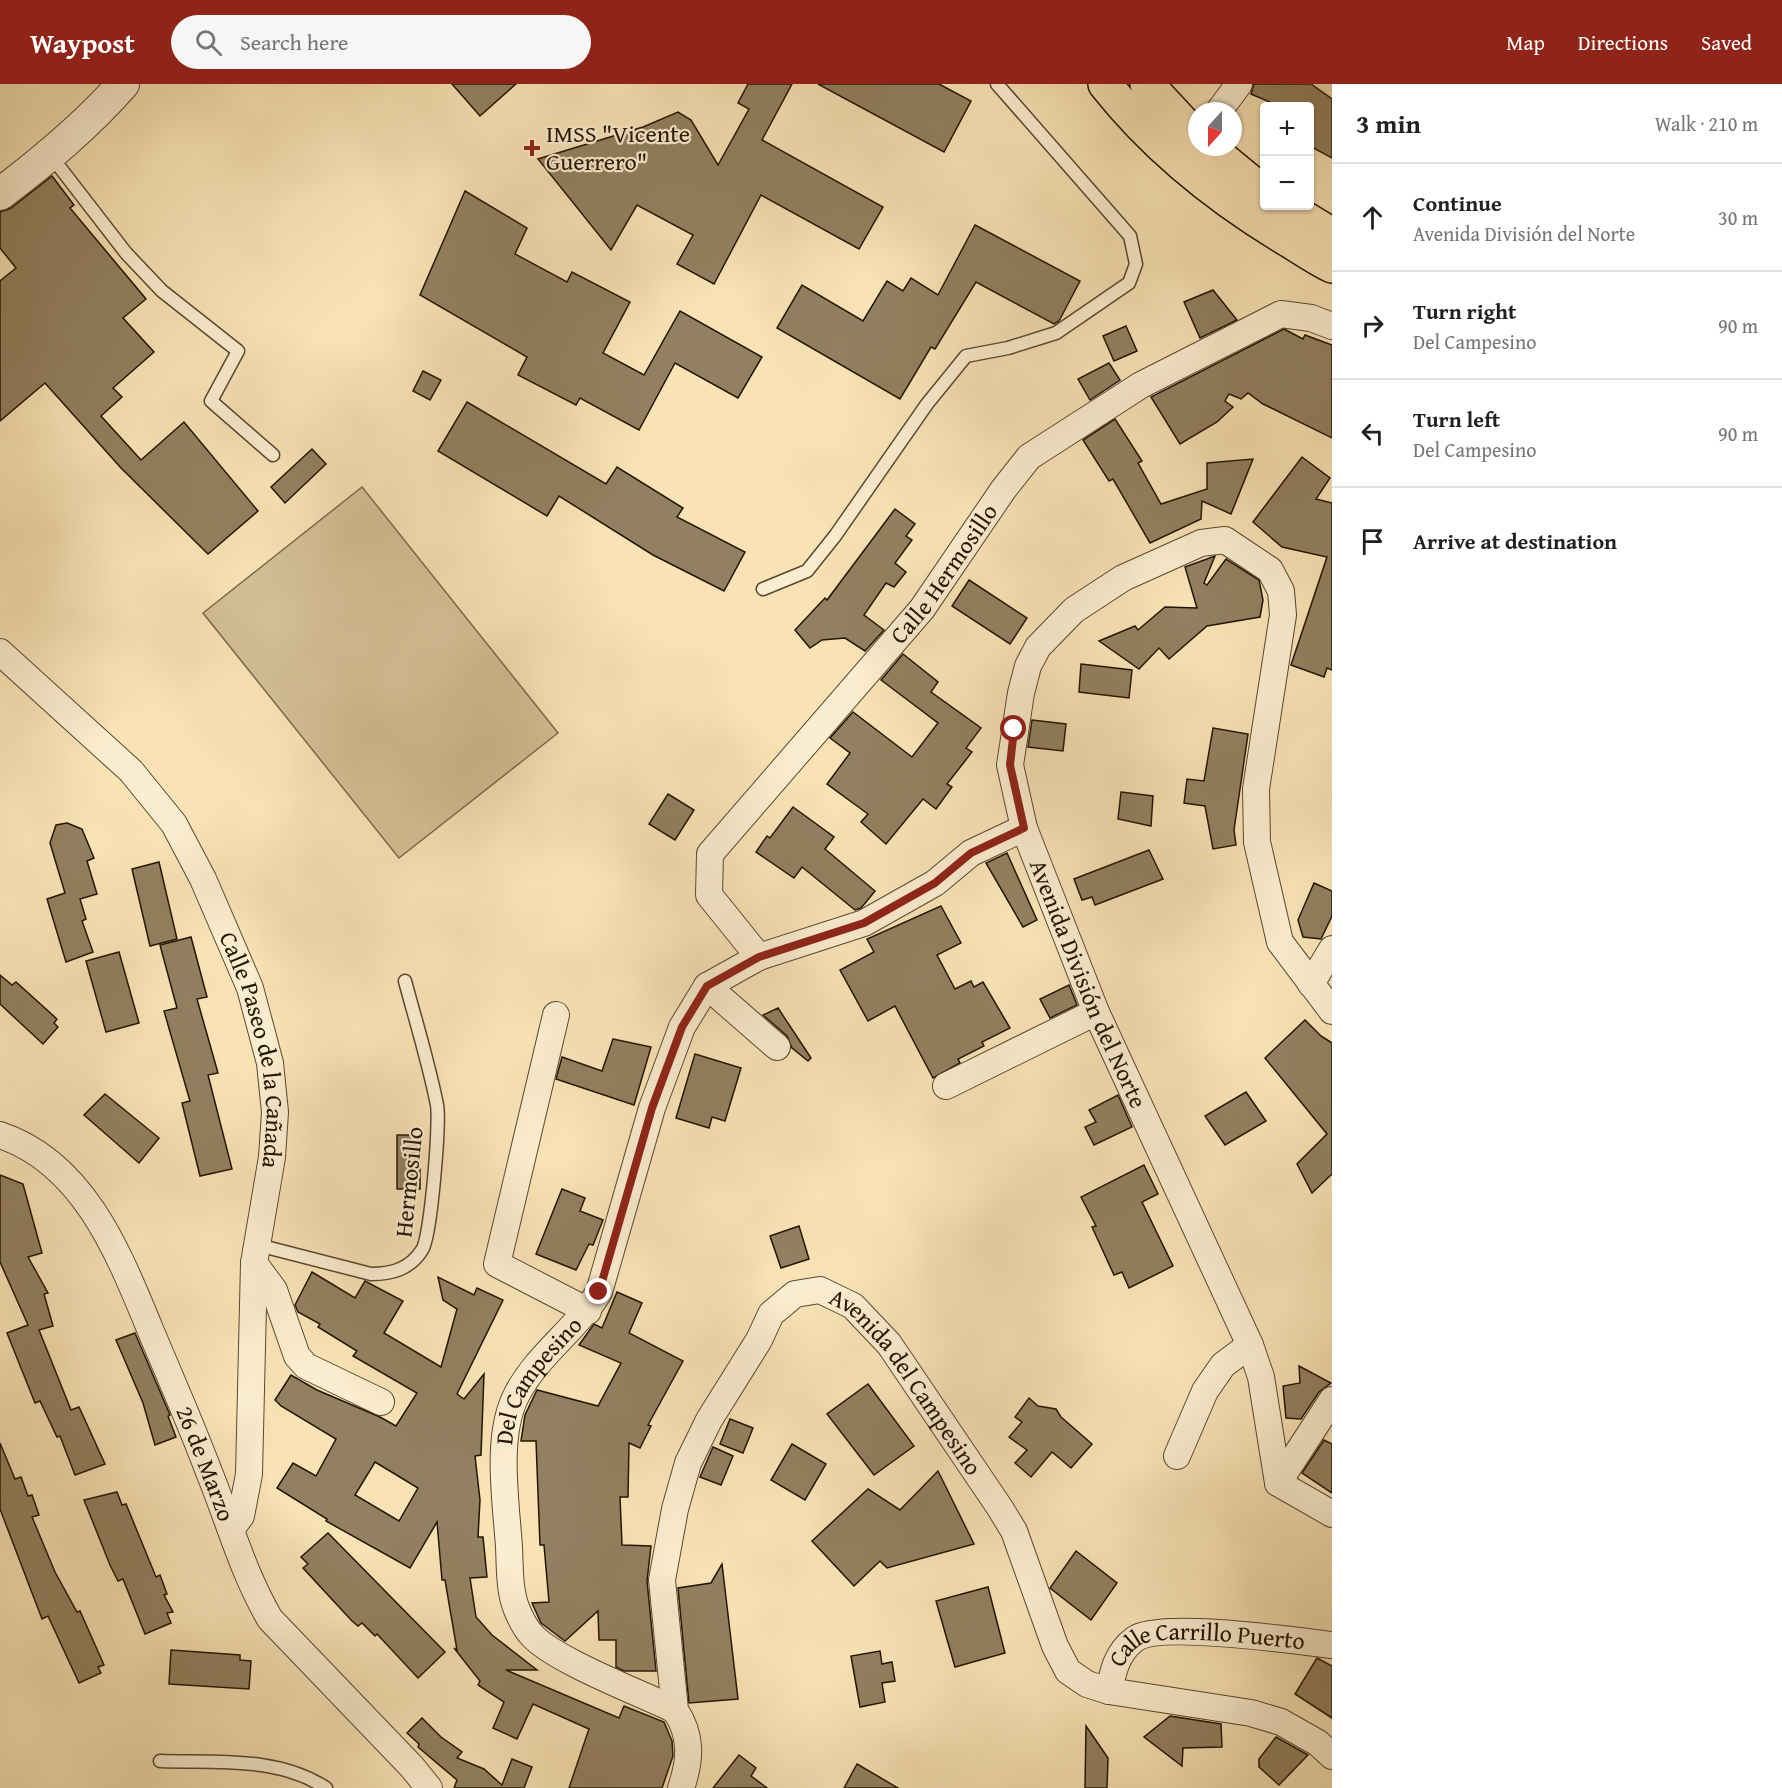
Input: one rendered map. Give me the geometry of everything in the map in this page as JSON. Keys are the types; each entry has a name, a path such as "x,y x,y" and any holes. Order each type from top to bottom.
{"main road":[{"path":"1105,84 1120,103 1180,163 1250,217 1332,266"},
{"path":"1147,84 1188,128"},
{"path":"1219,156 1260,190"},
{"path":"1291,210 1332,235"}],"street":[{"path":"3,187 51,156 96,115 123,84"},
{"path":"1226,102 1239,84"},
{"name":"Calle Hermosillo","path":"759,957 709,895 710,854 922,609 1003,490 1029,458 1141,386 1281,314 1311,318 1332,326"},
{"name":"Avenida División del Norte","path":"1278,1483 1261,1377 1250,1345 1096,1012 1024,828 1010,765 1021,693 1028,666 1038,647 1074,610 1123,578 1201,543 1225,540 1270,570 1281,591 1283,615 1256,789 1257,842 1280,942 1332,1011"},
{"name":"Calle Paseo de la Cañada","path":"0,652 130,771 174,824 208,890 250,988 270,1063 275,1113 272,1157 256,1254 249,1474 241,1516 231,1529"},
{"name":"Del Campesino","path":"675,1710 553,1652 531,1635 517,1610 512,1587 504,1472 507,1427 515,1397 531,1369 588,1311 599,1292 652,1108 682,1027 707,986 759,957 864,923 935,883 971,853 1024,828"},
{"path":"1311,984 1332,949"},
{"path":"707,986 777,1047"},
{"path":"946,1086 1096,1012"},
{"path":"556,1015 497,1264 588,1311"},
{"name":"26 de Marzo","path":"0,1135 24,1143 62,1173 91,1207 117,1251 190,1425 255,1594 270,1619 412,1767 429,1788"},
{"path":"256,1254 274,1290 297,1356 306,1366 381,1402"},
{"name":"Avenida del Campesino","path":"681,1788 686,1773 688,1740 685,1725 675,1710 662,1580 675,1509 688,1463 709,1420 759,1340 771,1314 795,1294 820,1290 853,1306 890,1344 1014,1531 1055,1646 1068,1671 1087,1684 1109,1691 1251,1713 1281,1722 1318,1743 1332,1756"},
{"path":"1177,1456 1205,1391 1223,1365 1250,1345"},
{"path":"1332,1400 1278,1483 1332,1514"},
{"name":"Calle Carrillo Puerto","path":"1109,1691 1120,1652 1136,1637 1158,1631 1278,1638 1332,1645"}],"lane":[{"path":"763,589 807,571 835,536 927,404 966,357 1008,348 1056,333 1129,283 1136,264 1130,236 997,84"},
{"path":"51,156 126,253 162,291 238,351 211,401 273,455"},
{"name":"Hermosillo","path":"256,1254 371,1274 387,1274 399,1270 423,1250 430,1227 438,1108 405,981"},
{"path":"160,1761 275,1766 307,1775 326,1788"}],"shaded area":[{"path":"362,487 558,733 399,858 203,613"}],"building":[{"path":"452,84 516,84 480,116"},
{"path":"748,84 792,84 762,140 883,207 859,249 761,195 714,284 677,264 693,235 637,205 611,250 538,159 643,127 678,112 691,120 718,165 749,109 738,103"},
{"path":"818,84 939,84 971,101 944,152"},
{"path":"1254,84 1311,84 1332,99 1332,158 1314,148 1314,102 1270,102 1251,94"},
{"path":"52,176 74,205 70,208 146,299 123,318 154,352 113,388 122,397 101,416 141,460 184,422 258,511 208,554 121,468 45,383 0,421 0,281 16,268 0,248 0,212 11,208"},
{"path":"465,191 527,228 515,254 567,282 572,272 630,302 603,353 644,375 680,311 762,357 738,398 675,363 639,430 580,398 576,405 518,375 527,357 420,295"},
{"path":"975,225 1080,281 1059,321 1054,324 976,282 935,349 931,347 900,399 777,328 802,285 863,321 887,281 903,291 911,278 938,295"},
{"path":"1213,290 1237,320 1200,338 1184,302"},
{"path":"1126,326 1137,351 1114,361 1103,336"},
{"path":"1284,329 1303,339 1305,335 1332,345 1332,438 1263,404 1248,393 1241,399 1229,394 1225,401 1233,407 1217,422 1180,444 1151,397"},
{"path":"1109,363 1120,380 1090,400 1078,379"},
{"path":"423,371 441,380 430,400 413,391"},
{"path":"467,402 606,484 617,467 683,508 677,517 745,552 724,591 653,555 559,496 547,516 438,451"},
{"path":"1115,419 1142,461 1138,463 1161,504 1207,489 1207,463 1253,459 1231,514 1202,501 1201,519 1150,543 1113,479 1109,481 1083,440"},
{"path":"312,449 326,464 285,503 271,487"},
{"path":"1302,457 1330,478 1316,499 1332,503 1332,670 1327,668 1324,677 1291,665 1327,557 1282,547 1253,522"},
{"path":"895,509 915,524 906,536 912,540 895,563 906,572 894,587 886,583 864,615 884,630 865,651 845,638 822,640 810,648 795,630 825,598 827,600"},
{"path":"1215,556 1204,583 1207,585 1226,559 1259,580 1263,600 1260,617 1207,626 1169,659 1159,648 1139,669 1099,641 1135,626 1138,630 1165,607 1197,608 1185,567"},
{"path":"969,580 1027,618 1010,644 952,606"},
{"path":"903,654 938,682 931,692 981,728 966,748 972,752 947,784 952,787 936,809 923,799 886,844 861,822 868,814 827,784 850,753 830,738 853,712 912,757 938,723 881,680"},
{"path":"1081,664 1132,670 1129,698 1079,692"},
{"path":"1032,720 1066,724 1063,751 1028,747"},
{"path":"1213,728 1248,734 1234,830 1236,845 1213,849 1205,806 1184,803 1187,779 1204,781"},
{"path":"1121,792 1153,796 1151,826 1118,819"},
{"path":"668,794 694,810 675,840 649,824"},
{"path":"793,807 834,837 825,849 875,891 861,908 855,910 802,867 794,878 756,852 767,836 770,838"},
{"path":"67,823 82,829 94,858 87,861 97,894 80,899 86,919 82,921 93,952 66,962 47,899 65,893 50,843 56,825"},
{"path":"1149,850 1163,879 1095,905 1092,897 1082,900 1074,879"},
{"path":"1007,853 1037,920 1023,927 986,863"},
{"path":"159,862 177,939 150,946 132,869"},
{"path":"1314,883 1332,891 1332,916 1321,939 1303,937 1298,920"},
{"path":"941,906 961,943 937,955 955,989 971,981 974,987 983,982 1010,1028 982,1042 984,1046 958,1059 960,1063 933,1078 895,1006 868,1021 840,970 874,952 867,939"},
{"path":"191,937 207,997 197,999 218,1073 208,1075 232,1169 200,1176 182,1103 190,1101 164,1011 177,1008 160,945"},
{"path":"119,952 139,1023 106,1032 86,961"},
{"path":"0,975 12,985 16,982 57,1019 54,1023 58,1027 43,1044 0,1004"},
{"path":"1069,985 1077,1005 1050,1018 1040,999"},
{"path":"778,1008 811,1058 808,1061 792,1048 787,1036 763,1015"},
{"path":"1305,1020 1321,1036 1332,1043 1332,1174 1312,1193 1297,1164 1327,1134 1265,1058"},
{"path":"613,1039 651,1047 634,1105 556,1079 562,1057 602,1071"},
{"path":"695,1054 741,1068 725,1121 712,1117 709,1128 676,1118"},
{"path":"1246,1092 1266,1121 1225,1145 1205,1116"},
{"path":"105,1094 159,1138 139,1163 84,1115"},
{"path":"1118,1095 1132,1127 1094,1145 1085,1127 1096,1122 1089,1110"},
{"path":"397,1135 420,1135 420,1189 397,1189"},
{"path":"1144,1165 1158,1194 1142,1202 1173,1266 1129,1288 1122,1272 1114,1275 1092,1227 1096,1226 1081,1197"},
{"path":"0,1175 23,1184 42,1253 28,1257 48,1293 44,1294 53,1326 39,1330 71,1410 79,1407 105,1464 75,1475 60,1436 57,1437 40,1401 35,1403 7,1333 28,1325 0,1262"},
{"path":"562,1189 585,1198 580,1211 603,1220 593,1245 589,1244 576,1270 536,1254"},
{"path":"799,1226 809,1259 781,1268 770,1236"},
{"path":"312,1272 355,1298 365,1281 403,1301 384,1333 441,1367 457,1309 443,1300 438,1277 474,1295 477,1288 503,1300 457,1394 464,1399 484,1374 481,1455 475,1456 480,1500 478,1537 483,1537 487,1577 470,1578 476,1617 492,1635 537,1670 506,1670 619,1718 624,1706 664,1722 672,1741 673,1756 662,1788 569,1788 589,1729 533,1704 517,1739 493,1728 504,1702 478,1685 480,1681 454,1648 457,1650 445,1580 442,1580 437,1522 410,1568 326,1521 327,1519 277,1488 293,1463 316,1476 336,1439 281,1406 275,1400 291,1375 317,1390 396,1426 417,1393 353,1356 357,1351 318,1327 320,1324 298,1312 295,1305","holes":["375,1462 418,1488 399,1521 355,1495"]},
{"path":"617,1292 642,1303 629,1333 683,1361 648,1425 651,1426 640,1448 629,1443 628,1497 620,1497 622,1545 651,1546 647,1581 656,1671 624,1671 616,1667 616,1640 599,1640 598,1611 565,1641 541,1623 532,1603 549,1602 544,1545 540,1545 536,1441 521,1441 525,1415 537,1390 598,1406 621,1363 579,1345 594,1324 602,1328"},
{"path":"135,1333 170,1415 168,1416 176,1437 155,1445 143,1403 116,1340"},
{"path":"1299,1366 1331,1383 1319,1392 1301,1419 1286,1418 1283,1386 1300,1383"},
{"path":"868,1384 914,1446 874,1475 827,1414"},
{"path":"1029,1398 1038,1406 1056,1409 1061,1417 1092,1444 1071,1468 1052,1452 1031,1477 1015,1463 1027,1450 1009,1437 1022,1422 1015,1417"},
{"path":"730,1419 753,1428 743,1453 720,1444"},
{"path":"1324,1440 1332,1444 1332,1493 1302,1473"},
{"path":"0,1443 15,1479 21,1477 28,1496 32,1495 39,1515 32,1517 55,1572 77,1612 80,1611 104,1665 98,1667 101,1673 79,1683 48,1616 42,1619 0,1509"},
{"path":"792,1444 826,1464 805,1500 771,1480"},
{"path":"713,1447 733,1456 721,1485 700,1477"},
{"path":"938,1471 974,1544 887,1568 880,1561 854,1586 812,1541 868,1489 900,1510"},
{"path":"117,1492 122,1505 126,1504 156,1577 160,1575 167,1594 164,1595 173,1612 167,1613 171,1623 145,1634 123,1579 118,1581 110,1565 84,1500"},
{"path":"328,1533 445,1652 418,1678 377,1634 375,1636 362,1623 358,1626 352,1621 303,1568 308,1564 301,1557"},
{"path":"1076,1551 1117,1583 1091,1620 1050,1588"},
{"path":"722,1564 738,1699 689,1703 678,1588 711,1583"},
{"path":"988,1587 1005,1653 955,1667 936,1601"},
{"path":"171,1650 240,1655 240,1660 251,1661 249,1689 169,1684"},
{"path":"880,1651 882,1664 892,1662 895,1681 882,1683 885,1702 860,1707 851,1656"},
{"path":"1317,1658 1332,1666 1332,1718 1295,1694"},
{"path":"1170,1716 1221,1724 1222,1747 1183,1748 1182,1766 1144,1737"},
{"path":"422,1718 441,1737 462,1752 457,1758 484,1769 502,1785 512,1759 532,1767 524,1788 454,1788 457,1780 418,1747 419,1744 407,1733"},
{"path":"1086,1726 1108,1758 1107,1788 1085,1788"},
{"path":"1276,1737 1308,1755 1279,1785 1259,1767 1259,1759"},
{"path":"739,1755 756,1768 751,1776 767,1788 713,1788"},
{"path":"857,1764 898,1788 844,1788"}],"place":[{"name":"IMSS \"Vicente Guerrero\"","path":"532,148"}],"route":[{"path":"599,1292 652,1108 682,1027 707,986 759,957 802,945 864,923 935,883 971,853 1024,828 1010,765 1014,729"}]}
